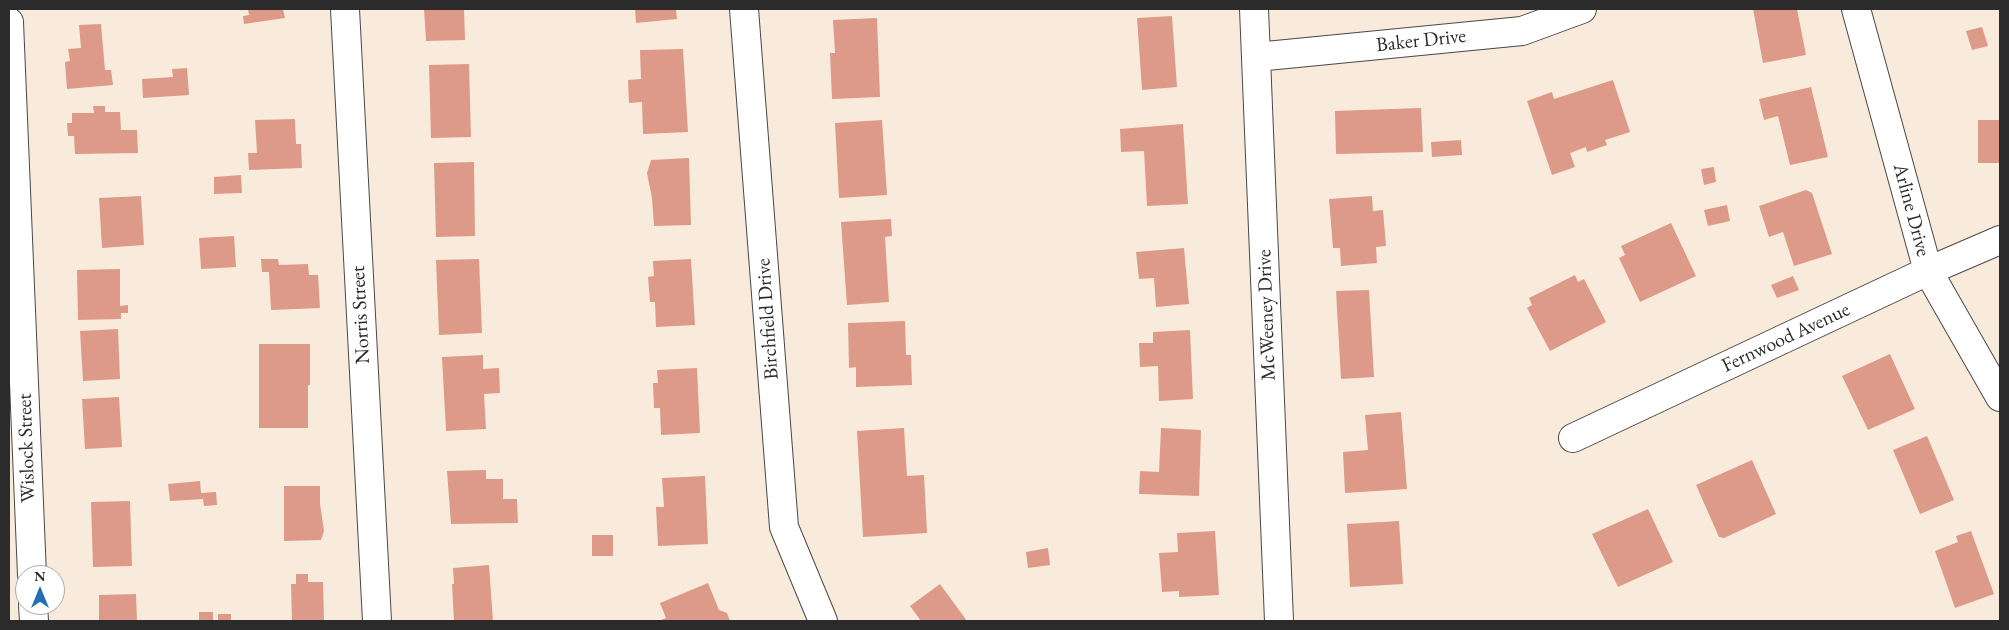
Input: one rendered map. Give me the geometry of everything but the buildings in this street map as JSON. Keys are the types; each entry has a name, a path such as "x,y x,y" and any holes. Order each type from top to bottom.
{"street":[{"name":"Norris Street","path":"345,9 377,621"},
{"name":"Birchfield Drive","path":"744,9 784,527 823,621"},
{"name":"McWeeney Drive","path":"1254,9 1279,621"},
{"name":"Baker Drive","path":"1256,57 1522,31 1582,9"},
{"name":"Arline Drive","path":"1856,9 1928,271 2000,397"},
{"name":"Wislock Street","path":"9,22 16,343 31,565"},
{"name":"Fernwood Avenue","path":"1573,438 1928,271 2000,240"}]}
